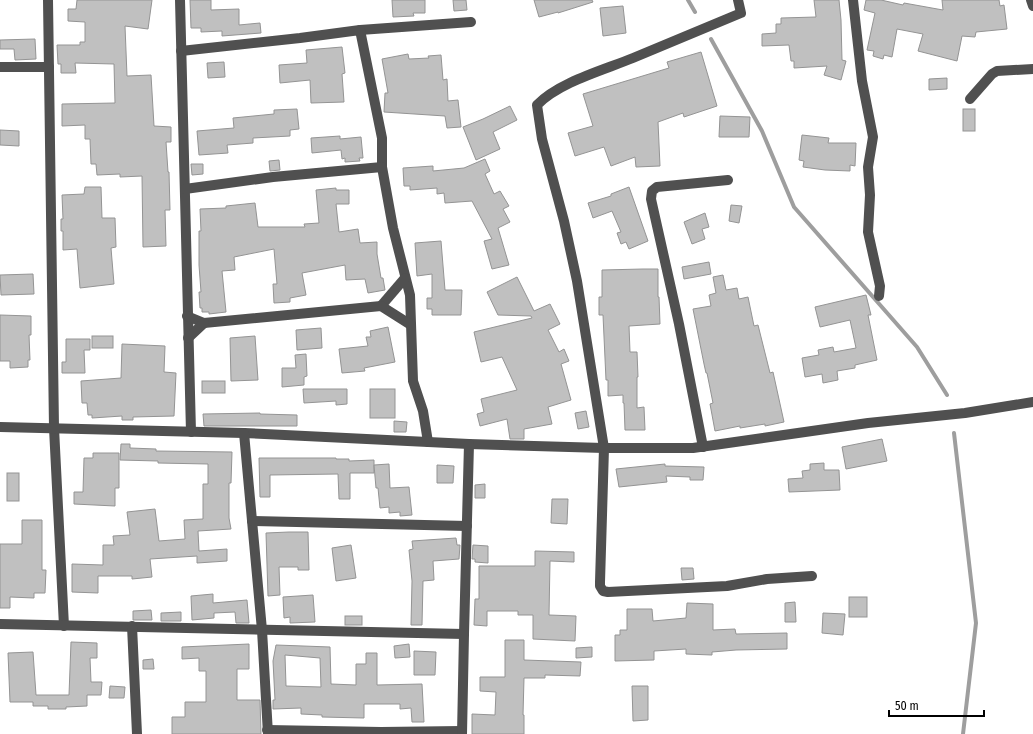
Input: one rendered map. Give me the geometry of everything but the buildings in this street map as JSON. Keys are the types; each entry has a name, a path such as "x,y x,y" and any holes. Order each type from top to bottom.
{"street":[{"path":"48,0 54,428 64,626"},
{"path":"180,0 190,432"},
{"path":"738,0 741,13 553,91 537,105 542,139 564,221 577,281 604,448 600,586 604,591 608,592 727,586 767,579 812,576"},
{"path":"853,0 862,81 873,137 868,167 870,194 868,232 880,286 879,296"},
{"path":"1031,0 1033,6"},
{"path":"181,51 360,30 471,22"},
{"path":"360,30 382,138 382,168 393,228 410,295 413,381 423,411 428,442"},
{"path":"0,67 49,67"},
{"path":"970,99 992,74 997,71 1033,69"},
{"path":"185,189 273,177 382,168"},
{"path":"703,447 679,324 651,199 652,191 657,187 728,180"},
{"path":"381,306 406,278"},
{"path":"187,316 204,323 381,306 411,325"},
{"path":"188,338 204,323"},
{"path":"0,427 244,433 469,444 604,448 693,448 868,423 965,413 1033,402"},
{"path":"244,433 262,630 268,732 462,733 469,444"},
{"path":"252,521 467,526"},
{"path":"0,624 464,634"},
{"path":"132,626 137,734"}],"waterway":[{"path":"688,0 695,12"},
{"path":"711,39 762,131 794,207 917,347 947,395"},
{"path":"954,433 976,623 963,734"}]}
